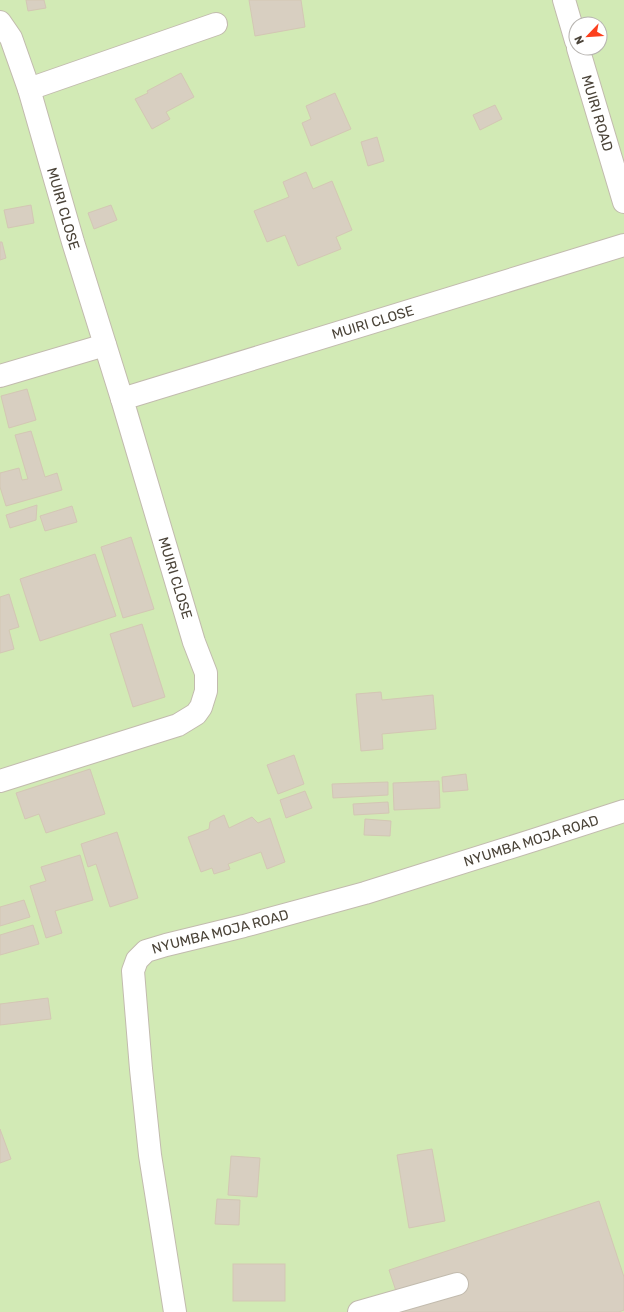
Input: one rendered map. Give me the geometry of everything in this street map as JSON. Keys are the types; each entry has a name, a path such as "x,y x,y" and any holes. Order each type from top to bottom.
{"street":[{"path":"564,0 569,16"},
{"name":"MUIRI CLOSE","path":"0,22 12,38 29,89 73,242 122,399 194,642 206,673 206,691 201,707 196,714 178,725 0,781"},
{"path":"29,89 216,24"},
{"name":"MUIRI ROAD","path":"580,56 624,202"},
{"name":"MUIRI CLOSE","path":"122,399 624,245"},
{"path":"0,376 105,344"},
{"name":"NYUMBA MOJA ROAD","path":"176,1312 150,1155 140,1069 134,971 137,960 146,951 365,893 624,811"},
{"path":"359,1312 457,1284"}],"green space":[{"path":"0,0 624,0 624,1312 0,1312"}],"building":[{"path":"26,0 44,0 46,8 28,11"},
{"path":"249,0 301,0 305,27 255,36"},
{"path":"181,73 194,97 166,112 170,119 152,129 135,99"},
{"path":"335,93 351,129 311,146 302,123 311,119 306,106"},
{"path":"495,105 502,119 480,130 473,115"},
{"path":"377,137 384,161 368,166 361,142"},
{"path":"306,172 313,189 332,181 352,230 336,237 341,249 298,266 285,235 267,242 254,211 289,197 283,182"},
{"path":"31,205 34,223 8,228 4,210"},
{"path":"111,205 117,220 94,229 88,213"},
{"path":"0,242 2,242 6,258 0,260"},
{"path":"27,389 36,420 9,428 1,396"},
{"path":"31,431 45,477 57,473 62,490 6,506 0,487 0,473 19,468 22,480 28,479 15,435"},
{"path":"37,505 36,520 10,528 6,515"},
{"path":"72,506 77,522 45,531 40,516"},
{"path":"131,537 154,609 123,618 101,547"},
{"path":"95,554 116,616 40,641 20,579"},
{"path":"9,594 19,627 9,630 14,649 0,653 0,597"},
{"path":"142,624 165,697 133,707 110,634"},
{"path":"381,692 382,700 433,695 436,729 382,734 383,749 361,751 356,694"},
{"path":"294,755 304,784 278,794 267,765"},
{"path":"90,769 105,814 46,833 39,814 25,819 16,793"},
{"path":"466,774 468,790 443,792 442,777"},
{"path":"439,781 440,808 394,810 393,783"},
{"path":"388,782 388,795 333,798 332,784"},
{"path":"305,791 312,808 286,818 280,800"},
{"path":"388,802 389,813 354,815 353,804"},
{"path":"224,815 229,828 252,817 258,823 270,818 285,862 267,869 261,852 228,864 230,869 214,874 212,868 201,872 188,837 209,829 210,822"},
{"path":"365,819 391,821 390,836 364,835"},
{"path":"117,832 138,898 110,907 96,864 88,867 81,844"},
{"path":"80,855 93,900 55,911 62,933 46,938 30,886 46,881 41,867"},
{"path":"24,900 30,917 0,926 0,907"},
{"path":"33,925 39,944 0,955 0,935"},
{"path":"48,998 51,1019 0,1025 0,1004"},
{"path":"0,1129 11,1159 0,1163"},
{"path":"432,1149 445,1221 409,1228 397,1155"},
{"path":"231,1156 260,1158 257,1197 228,1195"},
{"path":"217,1199 240,1200 239,1225 215,1224"},
{"path":"599,1201 624,1277 624,1310 619,1312 403,1312 389,1270"},
{"path":"233,1264 285,1264 285,1301 233,1301"}]}
